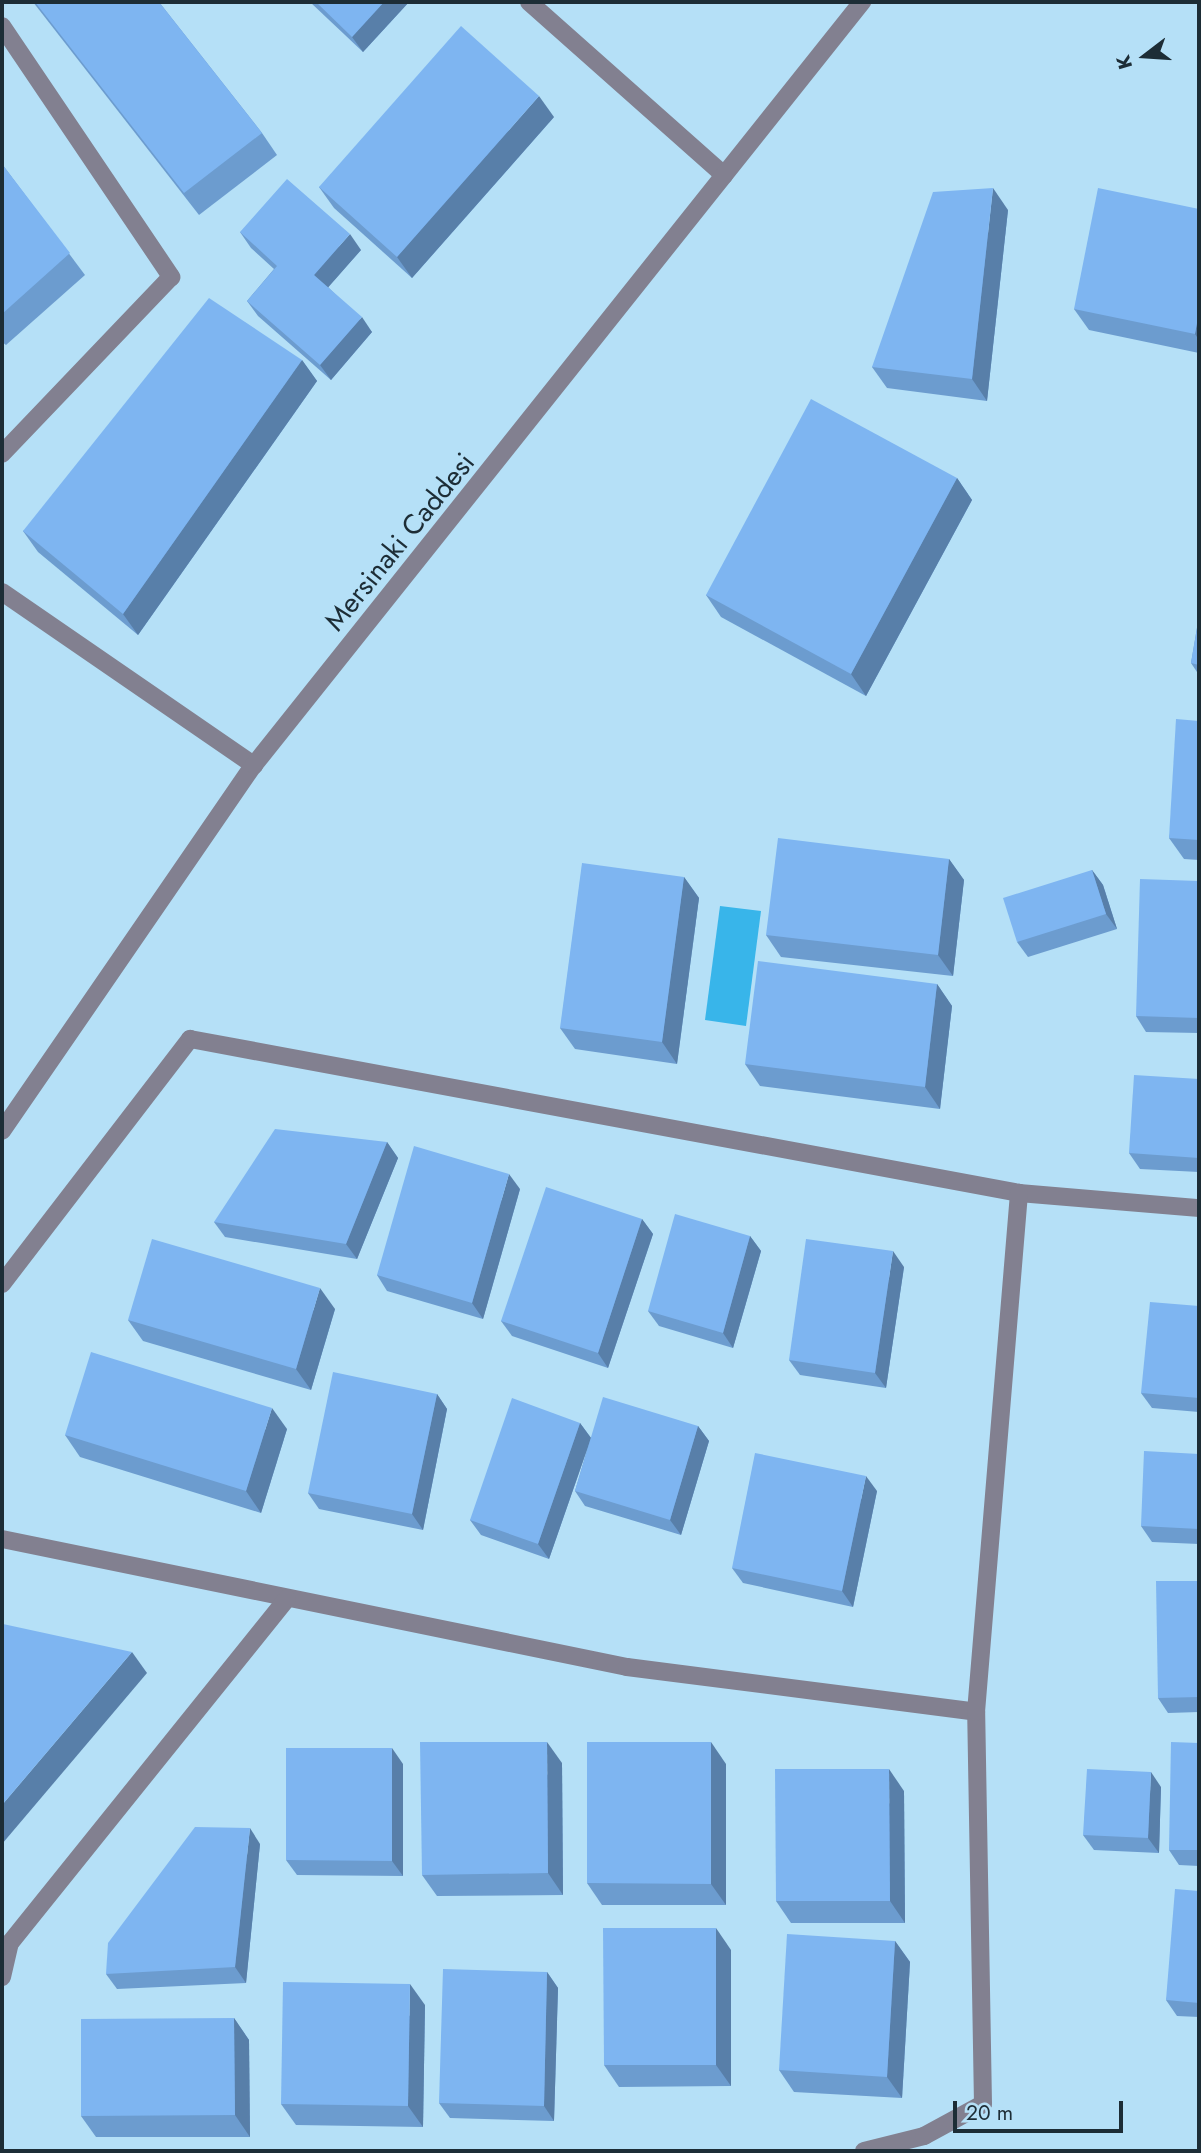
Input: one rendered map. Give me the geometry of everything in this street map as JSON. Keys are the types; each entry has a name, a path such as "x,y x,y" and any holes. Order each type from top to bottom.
{"street":[{"path":"529,2 724,175"},
{"name":"Mersinaki Caddesi","path":"2,1131 254,765 862,2"},
{"path":"2,26 171,277 2,454"},
{"path":"2,592 254,765"},
{"path":"2,1284 190,1039 1019,1193 1199,1208"},
{"path":"864,2151 924,2136 983,2104 976,1712 1019,1193"},
{"path":"2,1539 627,1667 976,1712"},
{"path":"2,1977 10,1943 287,1599"}],"water":[{"path":"720,906 761,911 746,1026 705,1020"}],"building":[{"path":"35,2 159,2 262,133 184,193"},
{"path":"316,2 384,2 352,37"},
{"path":"461,26 539,96 397,257 319,187"},
{"path":"2,164 70,253 2,314"},
{"path":"287,179 350,234 314,275 362,317 320,365 247,301 277,266 240,232"},
{"path":"993,188 972,379 872,367 933,192"},
{"path":"1098,188 1199,209 1199,312 1195,334 1074,309"},
{"path":"209,298 302,360 123,614 23,531"},
{"path":"811,399 957,478 851,674 706,595"},
{"path":"1199,616 1199,665 1191,663"},
{"path":"1176,719 1199,721 1199,840 1169,838"},
{"path":"778,838 949,859 938,955 766,935"},
{"path":"582,863 684,877 662,1042 560,1028"},
{"path":"1092,870 1106,914 1017,942 1003,898"},
{"path":"1140,879 1199,881 1199,1018 1136,1016"},
{"path":"758,961 937,984 925,1087 745,1064"},
{"path":"1134,1075 1199,1079 1199,1158 1129,1153"},
{"path":"275,1129 387,1142 346,1244 214,1222"},
{"path":"414,1146 509,1174 472,1303 377,1275"},
{"path":"546,1187 642,1219 598,1353 501,1321"},
{"path":"675,1214 750,1236 723,1333 648,1311"},
{"path":"152,1239 320,1288 296,1369 128,1320"},
{"path":"806,1239 893,1251 875,1373 789,1360"},
{"path":"1150,1302 1199,1306 1199,1398 1141,1393"},
{"path":"91,1352 272,1408 246,1491 65,1435"},
{"path":"333,1372 437,1394 412,1514 308,1493"},
{"path":"603,1397 698,1426 670,1520 575,1491"},
{"path":"512,1398 580,1423 538,1544 470,1520"},
{"path":"1144,1451 1199,1454 1199,1529 1141,1526"},
{"path":"755,1453 866,1476 842,1591 732,1568"},
{"path":"1156,1581 1199,1581 1199,1697 1158,1698"},
{"path":"3,1624 132,1652 2,1805 2,1626"},
{"path":"420,1742 547,1742 548,1873 422,1875"},
{"path":"587,1742 711,1742 711,1884 587,1883"},
{"path":"1171,1742 1199,1743 1199,1850 1169,1850"},
{"path":"286,1748 392,1748 392,1861 286,1860"},
{"path":"775,1769 889,1769 890,1901 776,1901"},
{"path":"1087,1769 1151,1772 1148,1838 1083,1835"},
{"path":"195,1827 250,1828 235,1967 106,1974 108,1943"},
{"path":"1175,1889 1199,1891 1199,2003 1166,2000"},
{"path":"603,1928 716,1928 716,2065 604,2065"},
{"path":"787,1934 895,1941 887,2077 779,2070"},
{"path":"443,1969 547,1972 544,2106 439,2103"},
{"path":"283,1982 410,1984 408,2106 281,2104"},
{"path":"234,2018 235,2115 81,2116 81,2019"}]}
